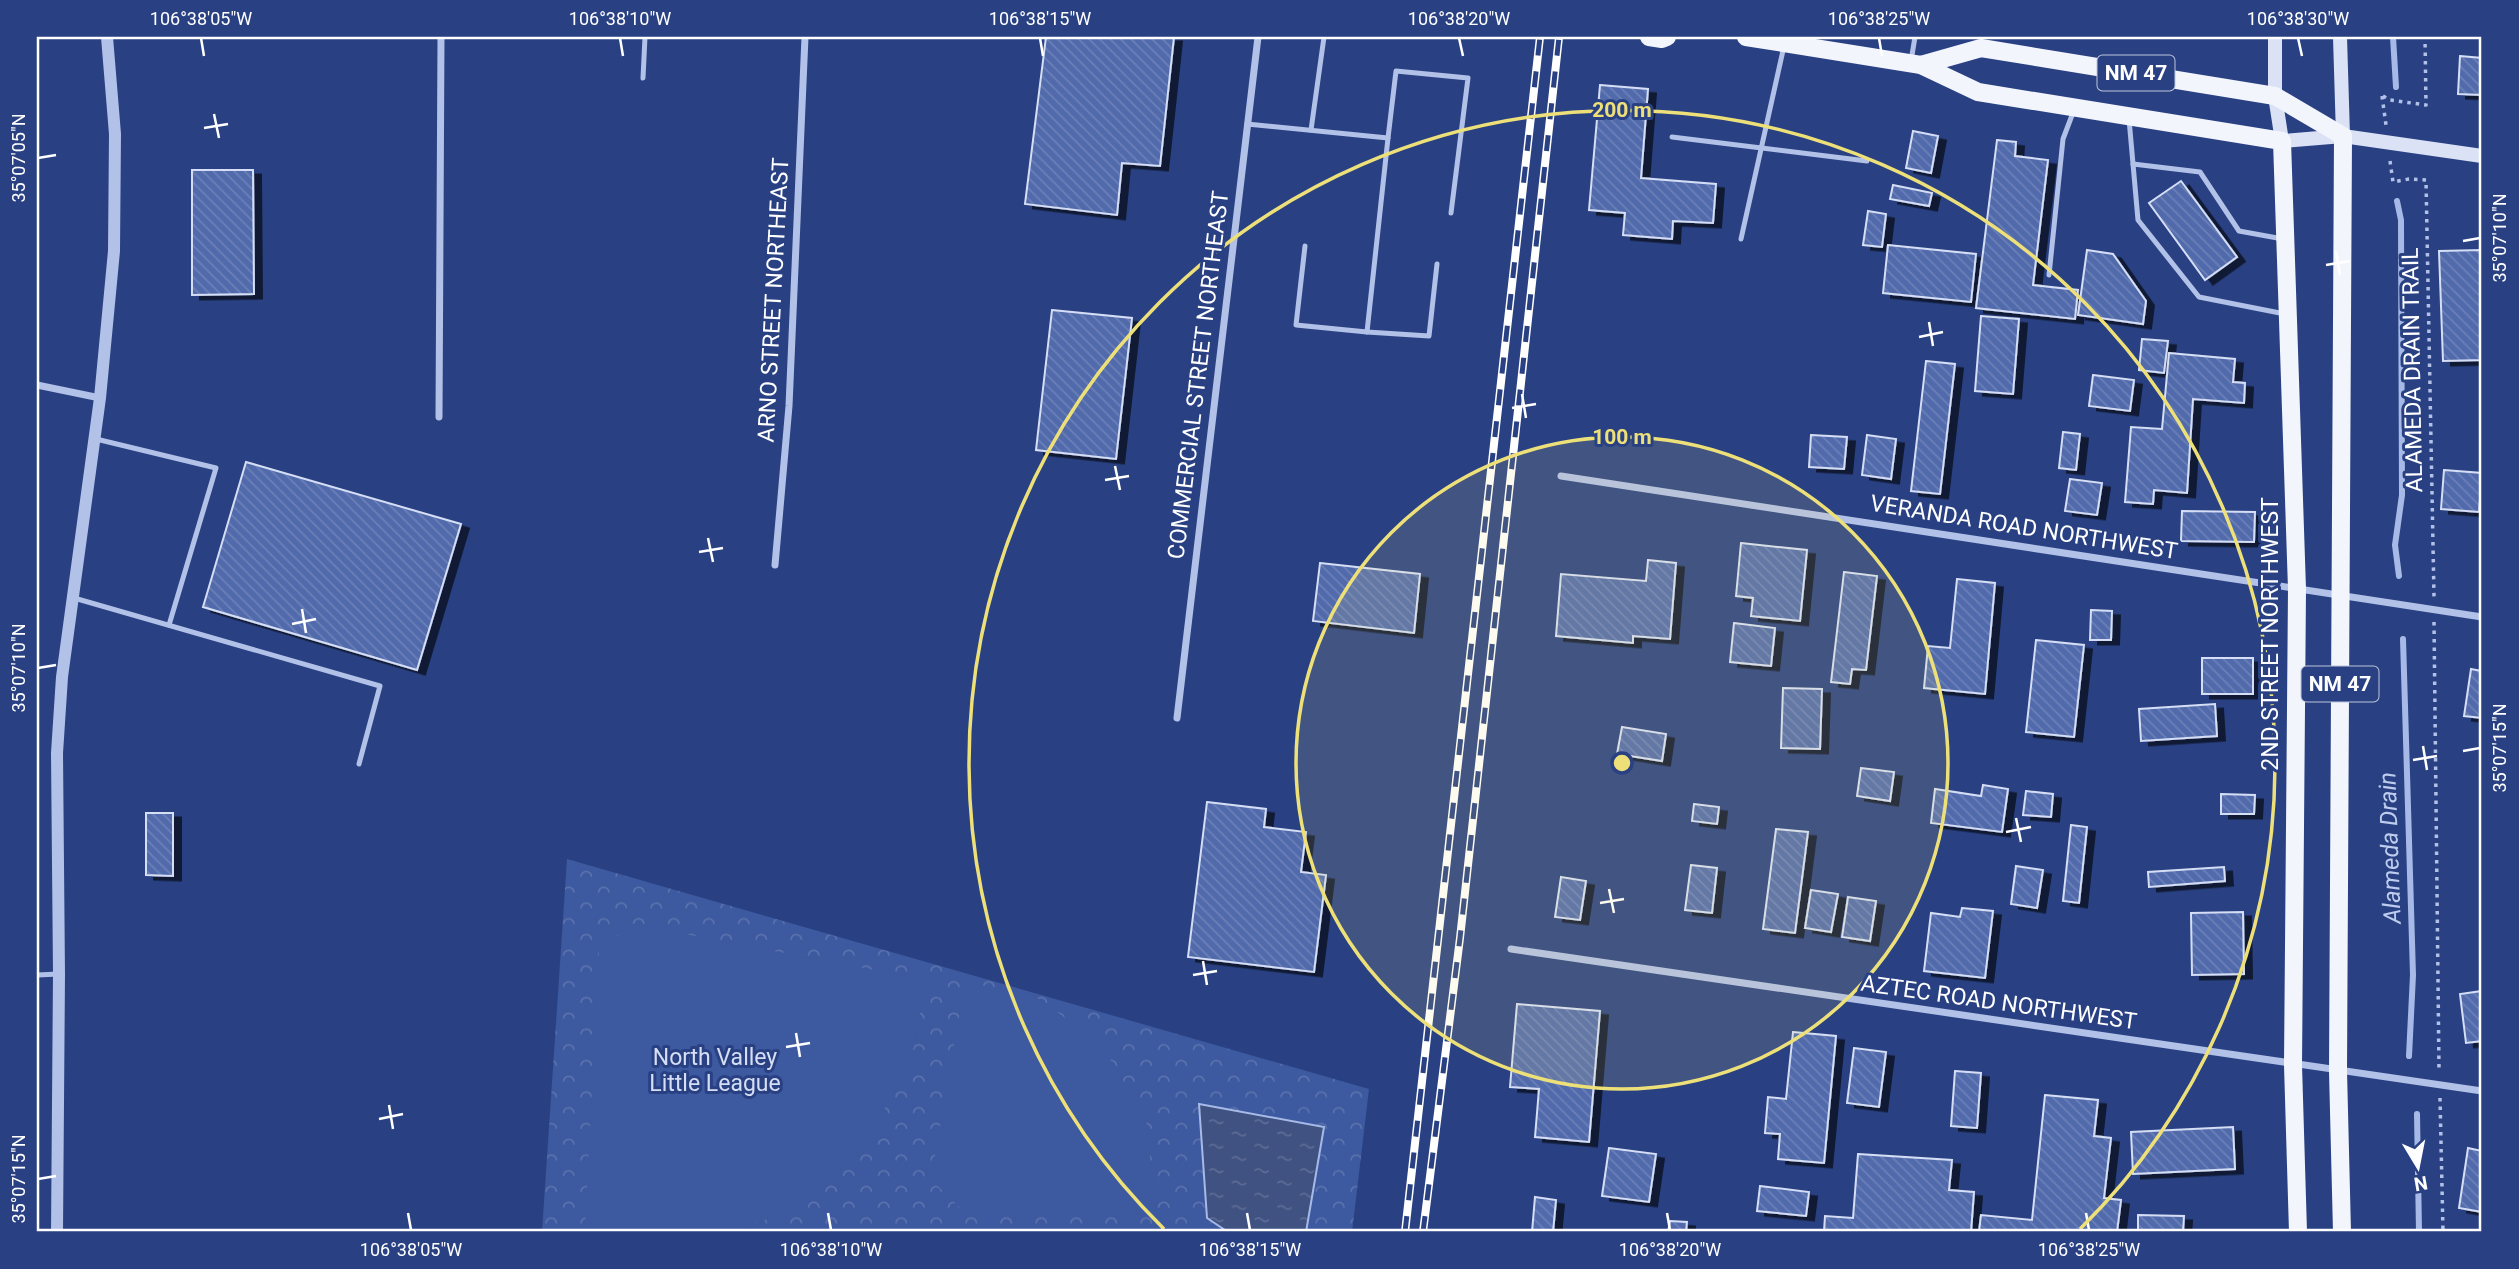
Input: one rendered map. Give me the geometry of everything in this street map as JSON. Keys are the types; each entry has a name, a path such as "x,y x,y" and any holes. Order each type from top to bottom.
{"main road":[{"path":"1648,37 1667,37"},
{"name":"NM 47","path":"1748,37 1916,65 1978,92 2281,141"},
{"name":"2ND STREET NORTHWEST","path":"2275,37 2275,96 2281,141 2297,589 2293,1065 2298,1232"},
{"path":"2340,37 2343,136"},
{"name":"NM 47","path":"1916,65 1981,48 2275,96 2343,136 2338,1071 2342,1232"},
{"path":"2281,141 2343,136 2482,156"}],"street":[{"path":"57,1232 57,753 62,677 100,398 114,251 115,134 107,37"},
{"path":"439,417 441,37"},
{"name":"ARNO STREET NORTHEAST","path":"775,565 789,406 804,37"},
{"name":"COMMERCIAL STREET NORTHEAST","path":"1177,718 1258,37"},
{"path":"37,385 100,398"},
{"name":"VERANDA ROAD NORTHWEST","path":"1561,476 2482,617"},
{"name":"AZTEC ROAD NORTHWEST","path":"1511,949 2482,1091"}],"lane":[{"path":"643,78 645,37"},
{"path":"1311,130 1324,37"},
{"path":"1914,37 1916,65"},
{"path":"1741,239 1785,43"},
{"path":"1367,332 1396,71 1468,78 1451,213"},
{"path":"2049,275 2063,139 2075,107"},
{"path":"2129,116 2138,220 2199,297 2288,314"},
{"path":"1247,124 1388,138"},
{"path":"1672,137 1867,161"},
{"path":"2133,164 2200,172 2239,231 2285,240"},
{"path":"1305,246 1296,325 1429,336 1437,264"},
{"path":"94,438 216,468 169,625"},
{"path":"73,598 380,686 359,764"},
{"path":"37,975 59,974"}],"path":[{"path":"2382,96 2390,100 2426,105 2425,37"},
{"name":"ALAMEDA DRAIN TRAIL","path":"2393,181 2426,180 2434,593"},
{"path":"2434,631 2439,1068"},
{"path":"2440,1105 2443,1232"}],"green space":[{"name":"North Valley Little League","path":"567,859 1369,1089 1352,1232 542,1232"},
{"path":"632,924 926,980 912,1056 866,1144 783,1212 736,1232 585,1232 599,950"},
{"path":"965,982 1033,995 1101,1044 1146,1120 1156,1215 966,1214 931,1179"}],"water":[{"path":"1199,1104 1324,1127 1306,1232 1228,1232 1207,1218"}],"building":[{"path":"1046,37 1174,37 1160,166 1122,163 1117,215 1025,204"},
{"path":"2460,56 2482,58 2482,95 2458,94"},
{"path":"1600,85 1648,89 1641,178 1716,184 1713,223 1673,221 1672,239 1623,235 1625,213 1589,210"},
{"path":"1913,131 1938,136 1931,173 1906,168"},
{"path":"1997,140 2016,142 2015,156 2048,160 2033,285 2078,290 2075,319 1976,308"},
{"path":"192,170 253,170 254,294 192,295"},
{"path":"2181,181 2237,257 2205,280 2149,203"},
{"path":"1893,185 1932,193 1929,206 1890,199"},
{"path":"1868,211 1886,214 1882,247 1863,245"},
{"path":"1888,245 1976,254 1971,302 1883,293"},
{"path":"2087,250 2113,254 2146,301 2143,324 2078,315"},
{"path":"2482,250 2482,360 2443,361 2439,251"},
{"path":"1052,310 1132,318 1116,459 1036,450"},
{"path":"1981,316 2019,319 2013,394 1975,391"},
{"path":"2142,339 2168,341 2164,373 2139,370"},
{"path":"2169,353 2235,359 2233,382 2245,383 2244,403 2193,399 2187,493 2154,490 2153,504 2125,502 2131,427 2162,429"},
{"path":"1926,361 1955,364 1940,494 1911,491"},
{"path":"2093,375 2134,380 2130,411 2089,406"},
{"path":"2063,432 2080,434 2076,470 2059,468"},
{"path":"1811,435 1847,437 1844,469 1809,467"},
{"path":"1867,435 1896,439 1891,479 1862,475"},
{"path":"246,462 461,524 417,670 203,607"},
{"path":"2444,470 2482,473 2479,512 2441,509"},
{"path":"2070,479 2102,483 2097,515 2065,511"},
{"path":"2182,511 2255,512 2254,542 2181,541"},
{"path":"1741,543 1807,550 1800,621 1751,616 1753,598 1736,596"},
{"path":"1648,560 1676,563 1670,639 1633,636 1633,643 1556,636 1561,574 1646,581"},
{"path":"1320,563 1420,574 1414,633 1313,621"},
{"path":"1844,572 1877,576 1866,670 1852,669 1850,684 1831,682"},
{"path":"1957,579 1995,583 1985,694 1924,688 1928,646 1950,648"},
{"path":"2091,610 2112,611 2111,640 2090,640"},
{"path":"1734,623 1775,628 1771,666 1730,662"},
{"path":"2036,640 2084,645 2074,737 2026,732"},
{"path":"2202,658 2253,658 2253,694 2202,694"},
{"path":"2471,669 2482,671 2482,718 2464,716"},
{"path":"1783,688 1822,689 1820,749 1781,748"},
{"path":"2215,704 2217,736 2141,741 2139,709"},
{"path":"1622,727 1666,734 1662,761 1617,754"},
{"path":"1861,768 1894,772 1890,801 1857,796"},
{"path":"1983,785 2008,789 2002,832 1931,823 1935,789 1981,796"},
{"path":"2026,791 2053,794 2051,817 2023,815"},
{"path":"2221,794 2255,795 2254,814 2221,814"},
{"path":"1207,802 1266,809 1264,827 1306,832 1301,872 1326,875 1314,972 1188,957"},
{"path":"1694,804 1719,807 1717,824 1692,821"},
{"path":"146,813 173,813 173,876 146,875"},
{"path":"2071,825 2087,827 2079,903 2063,901"},
{"path":"1776,829 1808,832 1795,933 1763,929"},
{"path":"1691,865 1717,868 1712,913 1685,910"},
{"path":"2016,866 2043,870 2037,908 2011,904"},
{"path":"2224,867 2225,881 2149,887 2148,872"},
{"path":"1561,877 1586,881 1580,920 1555,917"},
{"path":"1811,890 1838,894 1831,932 1805,928"},
{"path":"1848,897 1876,901 1870,941 1842,937"},
{"path":"1962,908 1993,911 1985,978 1924,971 1931,913 1960,917"},
{"path":"2243,912 2244,974 2192,975 2191,913"},
{"path":"2482,991 2482,1041 2466,1043 2460,994"},
{"path":"1517,1004 1600,1011 1589,1142 1535,1137 1539,1089 1510,1087"},
{"path":"1793,1032 1836,1036 1824,1163 1778,1159 1780,1134 1765,1133 1768,1097 1786,1099"},
{"path":"1854,1048 1886,1052 1879,1107 1847,1103"},
{"path":"1955,1071 1981,1073 1977,1128 1951,1126"},
{"path":"2045,1095 2098,1100 2094,1136 2111,1138 2104,1198 2121,1200 2117,1232 1979,1232 1981,1215 2032,1220"},
{"path":"2233,1127 2235,1169 2133,1174 2131,1132"},
{"path":"1609,1148 1656,1154 1649,1202 1602,1196"},
{"path":"2468,1148 2482,1151 2482,1212 2459,1208"},
{"path":"1858,1154 1952,1160 1949,1190 1974,1192 1971,1232 1824,1232 1825,1216 1853,1218"},
{"path":"1760,1186 1809,1192 1806,1216 1757,1211"},
{"path":"1535,1197 1556,1200 1553,1232 1532,1232"},
{"path":"2138,1215 2184,1216 2183,1232 2138,1232"},
{"path":"1670,1221 1687,1222 1686,1232 1668,1232"}],"waterway":[{"name":"Alameda Drain","path":"2393,37 2396,87"},
{"name":"Alameda Drain","path":"2397,201 2401,220 2402,495 2395,545 2399,576"},
{"name":"Alameda Drain","path":"2403,639 2413,975 2409,1056"},
{"name":"Alameda Drain","path":"2417,1114 2419,1232"}],"railway":[{"path":"1405,1232 1540,37"},
{"path":"1423,1232 1460,938 1559,37"}]}
